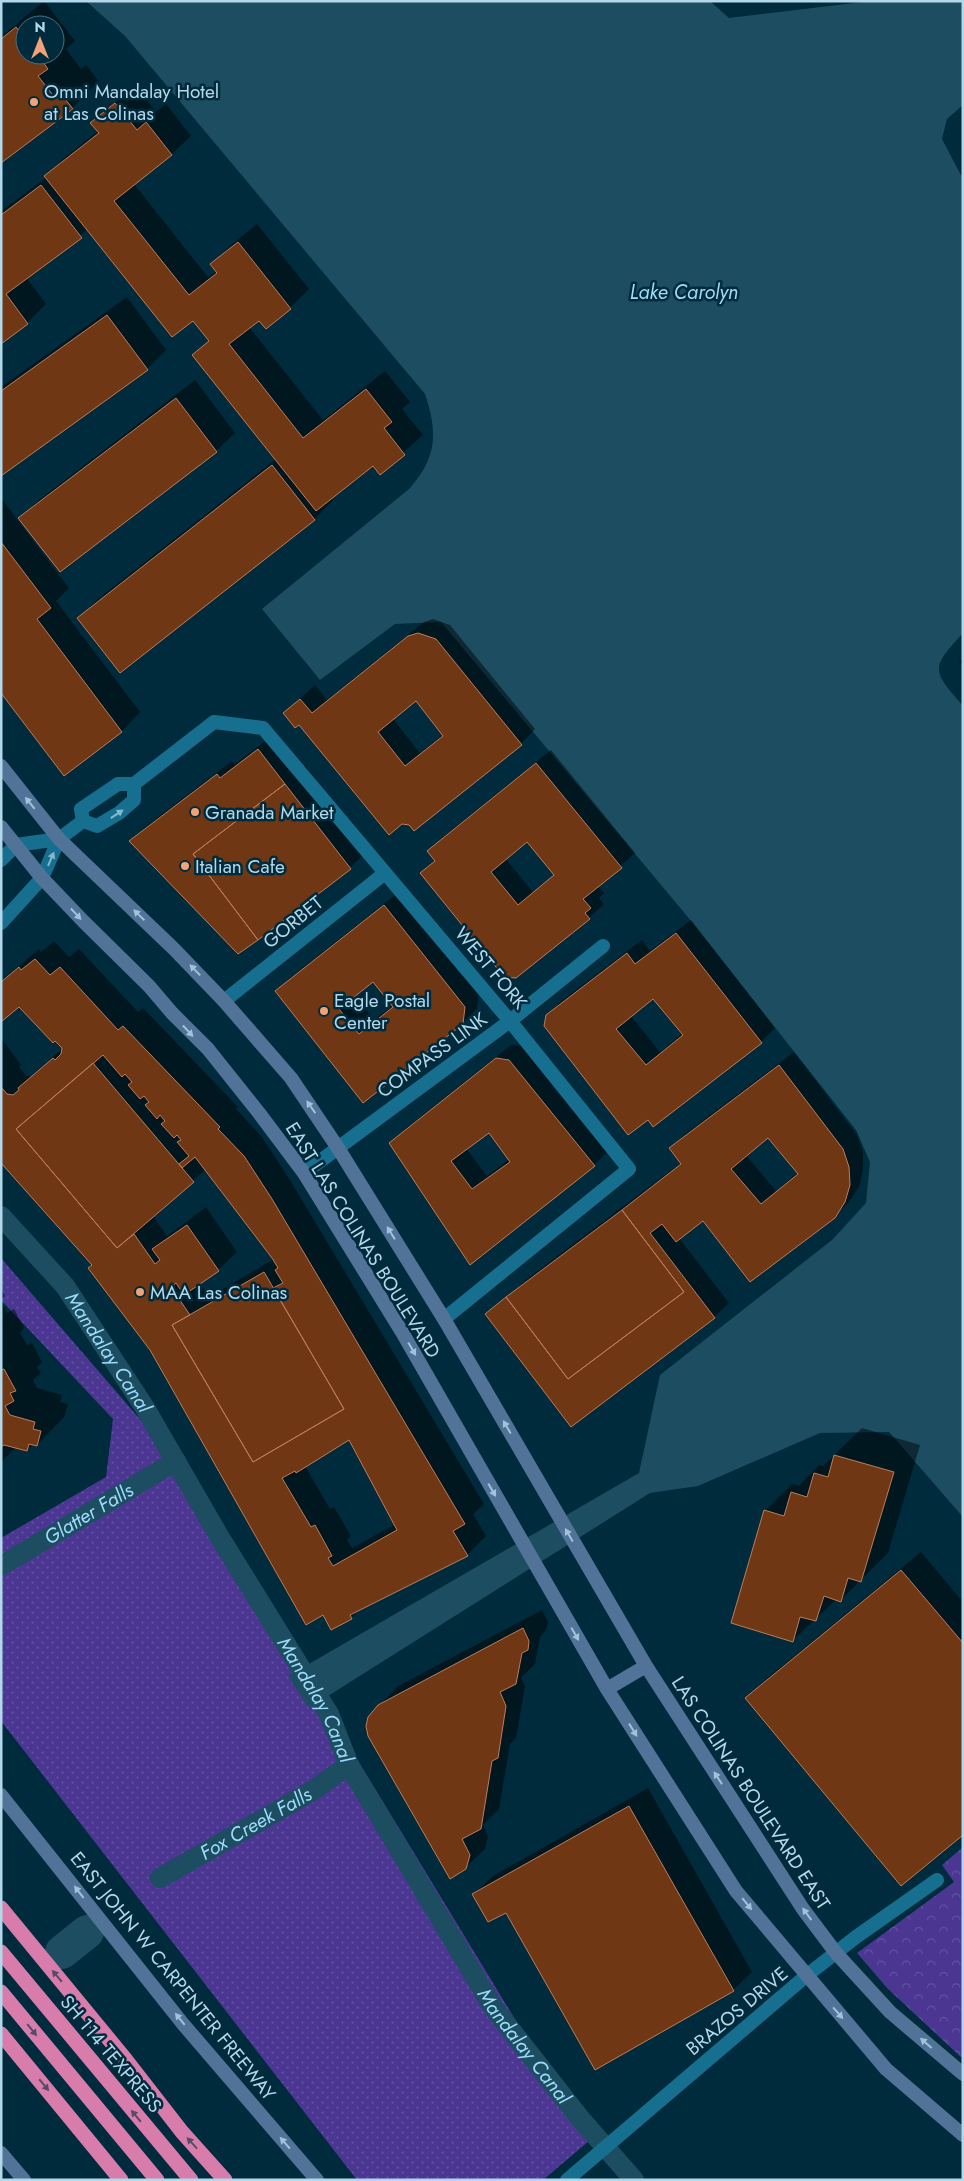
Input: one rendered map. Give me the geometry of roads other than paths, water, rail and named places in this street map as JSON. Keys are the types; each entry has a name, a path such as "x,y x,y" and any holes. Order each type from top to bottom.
{"highway":[{"path":"1,1908 126,2060 182,2132 225,2180"},
{"name":"SH 114 TEXPRESS","path":"1,1952 190,2180"},
{"path":"1,1992 157,2180"},
{"path":"1,2034 121,2180"}],"main road":[{"name":"EAST LAS COLINAS BOULEVARD","path":"1,766 59,839 174,949 224,1000 291,1078 338,1148 444,1319 548,1500"},
{"name":"EAST LAS COLINAS BOULEVARD","path":"1,827 42,878 149,986 172,1013 208,1049 304,1173 402,1332 607,1689"},
{"name":"LAS COLINAS BOULEVARD EAST","path":"548,1500 646,1666 803,1909 836,1953 890,2012 963,2074"},
{"path":"646,1666 607,1689 736,1891 886,2069 963,2135"},
{"name":"EAST JOHN W CARPENTER FREEWAY","path":"1,1795 184,2024 317,2180"},
{"path":"1,2153 24,2180"}],"street":[{"name":"WEST FORK","path":"59,839 83,821 81,809 118,784 134,784 214,722 262,728 510,1020 629,1168 444,1319"},
{"path":"83,821 97,826 119,813 134,800 134,784"},
{"path":"1,860 16,845 59,839"},
{"path":"1,923 42,878 59,839"},
{"name":"GORBET","path":"224,1000 385,872"},
{"name":"COMPASS LINK","path":"304,1173 510,1020 603,946"},
{"name":"BRAZOS DRIVE","path":"567,2180 806,1976 937,1880"}],"water":[{"name":"Lake Carolyn","path":"86,1 710,1 729,18 871,1 963,1 963,105 947,119 942,139 963,179 963,633 940,662 939,670 945,684 963,706 963,1517 889,1432 820,1433 698,1486 650,1493 309,1708 288,1676 639,1473 660,1375 832,1240 866,1203 870,1162 856,1130 687,916 441,622 395,624 320,680 262,609 409,489 418,478 430,456 433,433 425,394 125,36"}],"waterway":[{"name":"Mandalay Canal","path":"1,1216 65,1286 145,1408 219,1536 329,1714 349,1765 493,2007 579,2117 634,2180"},
{"name":"Glatter Falls","path":"1,1566 176,1461"},
{"name":"Fox Creek Falls","path":"160,1878 312,1791 349,1765"},
{"path":"62,1952 87,1932"}],"place":[{"name":"Omni Mandalay Hotel at Las Colinas","path":"34,102"},
{"name":"Granada Market","path":"195,812"},
{"name":"Italian Cafe","path":"185,866"},
{"name":"Eagle Postal Center","path":"324,1011"},
{"name":"MAA Las Colinas","path":"140,1292"}]}
